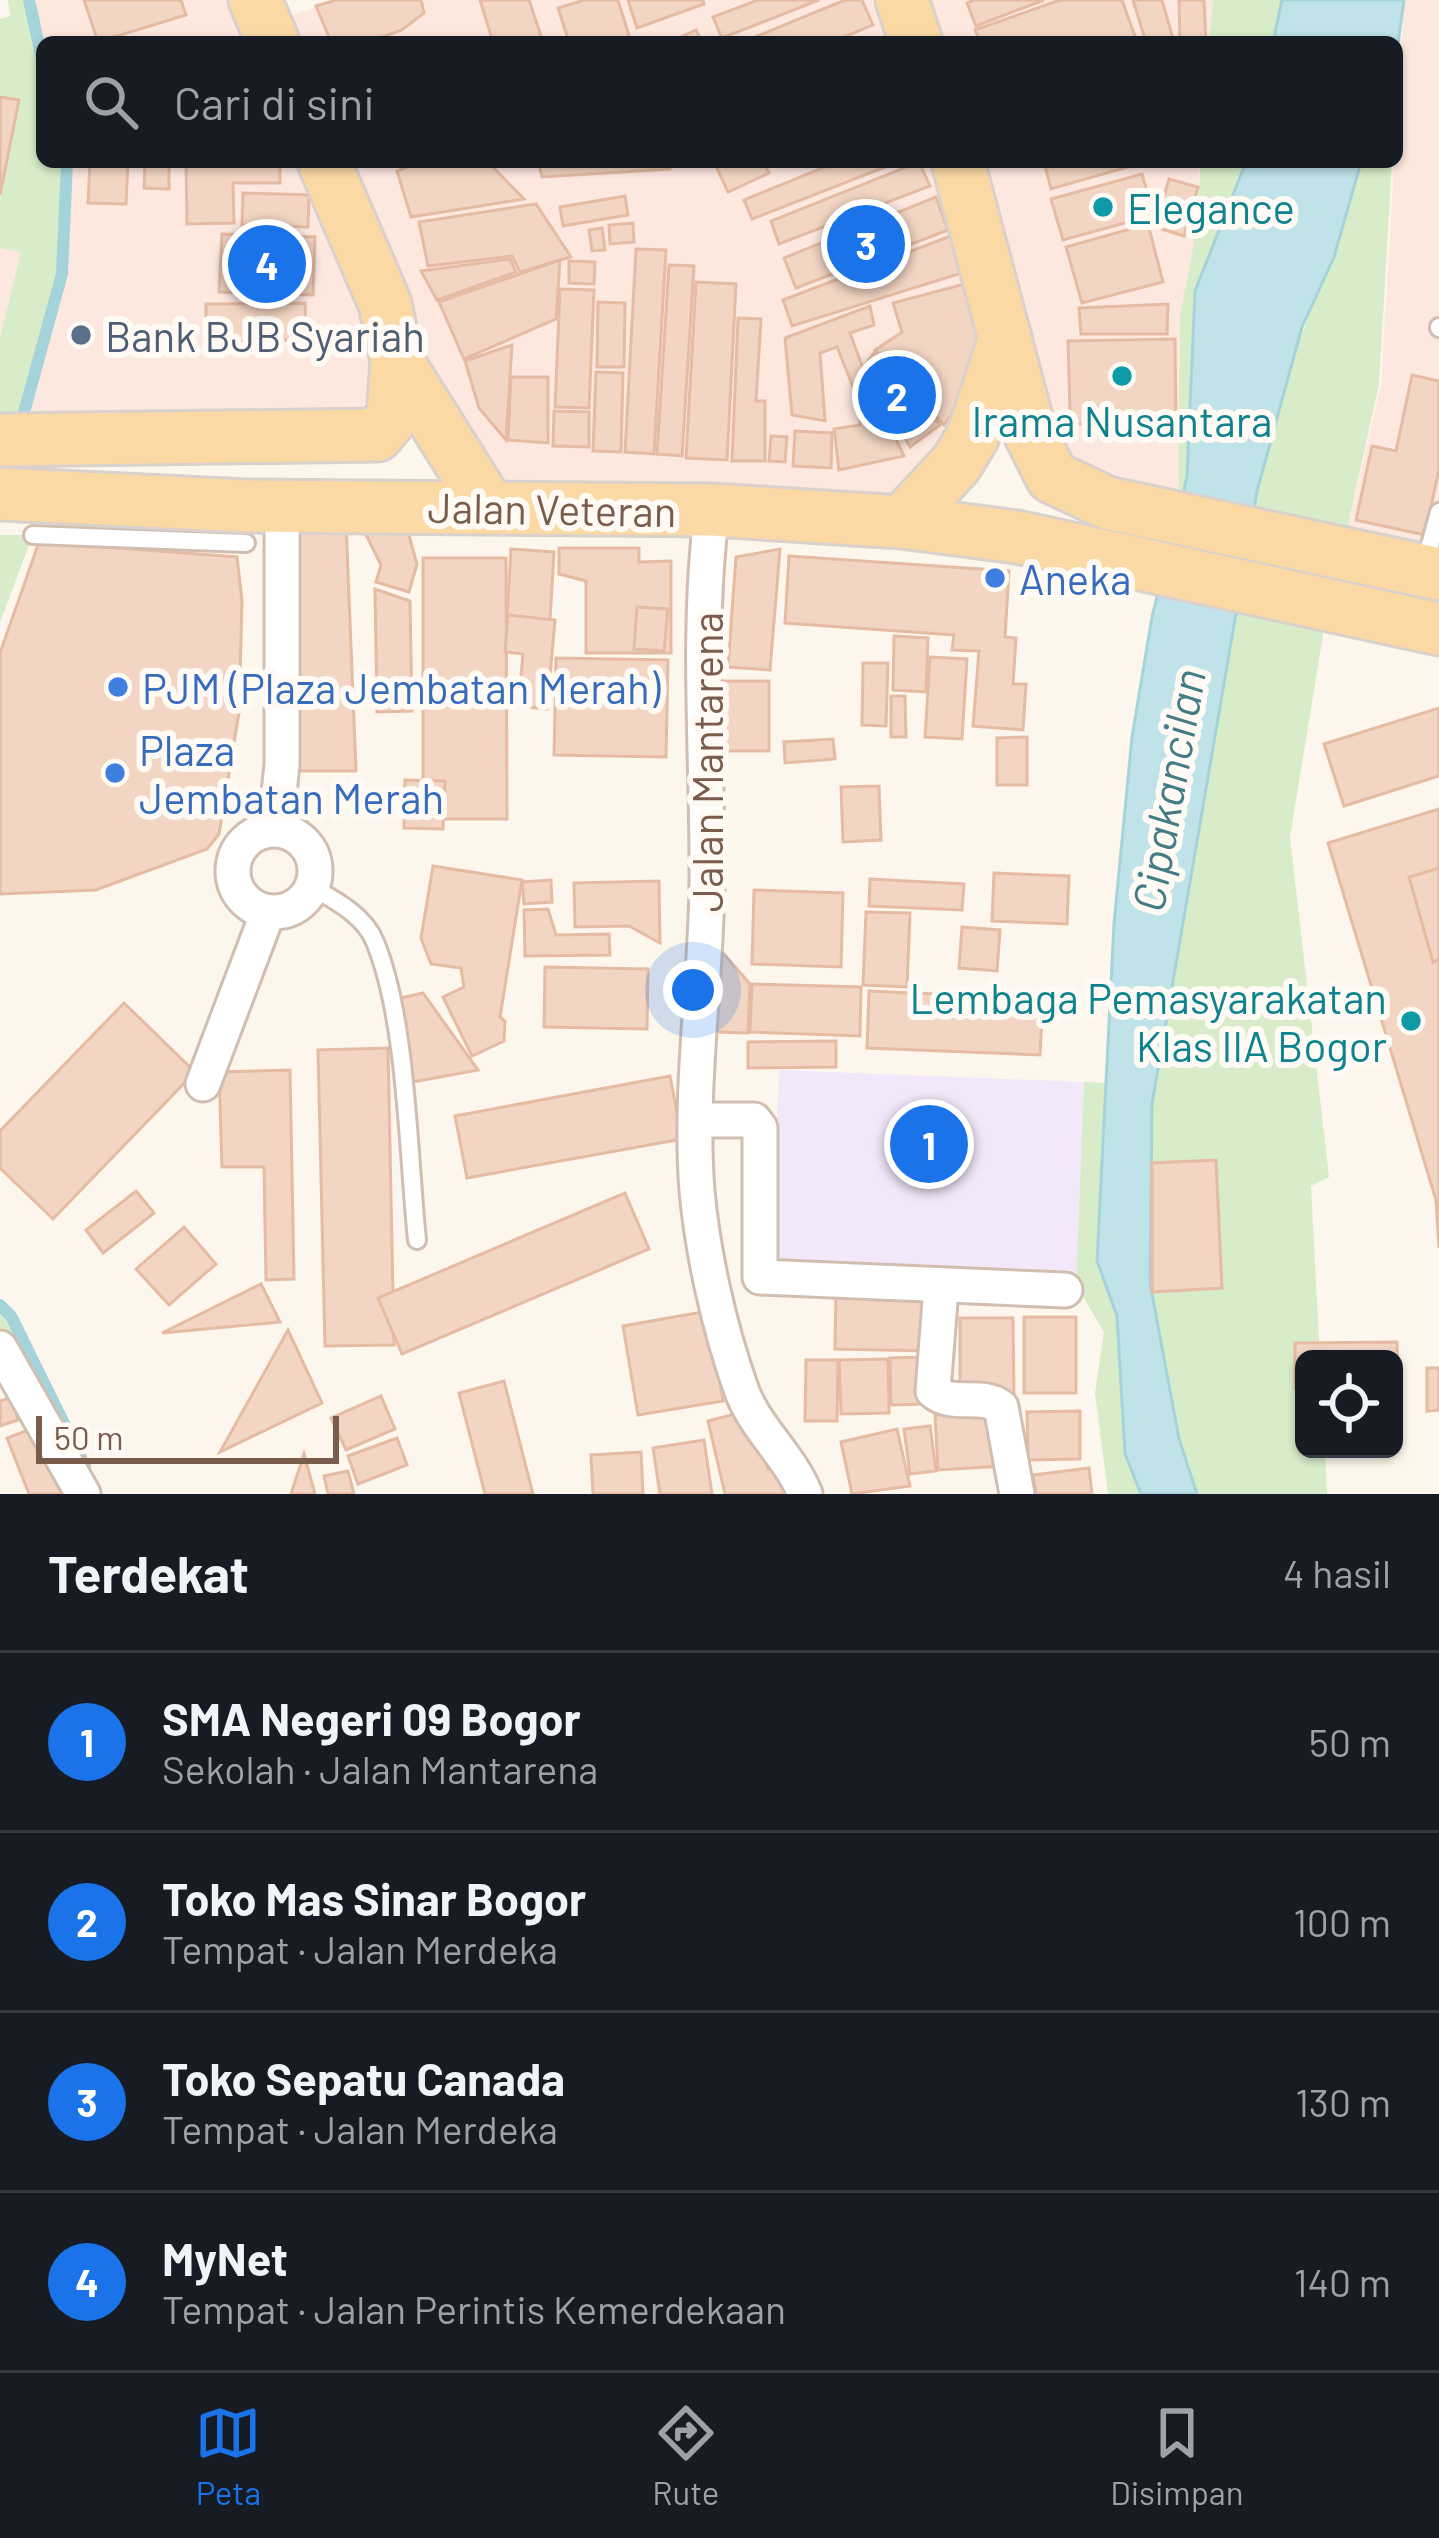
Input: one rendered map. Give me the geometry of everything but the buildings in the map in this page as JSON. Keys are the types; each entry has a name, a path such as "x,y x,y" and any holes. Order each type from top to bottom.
{"main road":[{"path":"255,0 270,36"},
{"path":"902,0 914,36"},
{"path":"21,441 376,435 393,416 397,361 385,304 327,168"},
{"path":"960,168 1030,433 1052,477 1107,503 1431,572"},
{"path":"902,523 956,464 973,436 1005,338"},
{"path":"397,361 488,506"},
{"name":"Jalan Veteran","path":"26,507 712,510 902,523 1017,537 1439,628"}],"street":[{"path":"275,830 282,765 282,506"},
{"name":"Jalan Mantarena","path":"712,510 706,567 707,876 697,1189 705,1247 740,1387 751,1413 786,1454 805,1494"},
{"path":"275,830 304,842 316,866 312,887 286,913 268,912 243,899 232,868 246,840 275,830"},
{"path":"203,1084 268,912"},
{"path":"698,1120 754,1120 760,1128 760,1277 1066,1290"},
{"path":"941,1288 933,1391 944,1400 991,1400 1001,1407 1017,1494"},
{"path":"0,1348 83,1494"}],"lane":[{"path":"26,507 246,542"},
{"path":"1431,572 1439,512"},
{"path":"312,887 349,908 374,938 393,1022 417,1240"}],"shaded area":[{"path":"30,0 231,0 247,36 37,36"},
{"path":"337,0 899,0 911,36 271,36 266,24"},
{"path":"902,0 1213,0 1210,36 914,36"},
{"path":"1404,0 1439,0 1439,551 1347,531 1381,385 1394,168 1403,168"},
{"path":"67,168 1200,168 1193,248 1180,315 1178,514 1052,477 1006,341 902,522 488,506 470,475 392,417 16,441 62,274"},
{"path":"0,248 21,252 0,337"},
{"path":"779,1070 1084,1082 1076,1285 771,1273"}],"green space":[{"path":"8,0 29,0 37,36 36,168 67,168 62,274 0,485 0,337 21,252 0,248 0,200 19,101 0,97 0,19 10,16"},
{"path":"1213,0 1282,0 1274,36 1210,36"},
{"path":"1200,168 1244,168 1195,291 1187,477 1178,514 1180,315 1193,248"},
{"path":"1360,168 1392,168 1379,384 1347,530 1255,508 1274,420"},
{"path":"0,535 33,535 0,622"},
{"path":"1237,610 1324,629 1290,837 1329,1177 1311,1186 1320,1350 1295,1350 1295,1458 1325,1458 1327,1494 1197,1494 1179,1439 1152,1292 1222,1287 1216,1161 1152,1163 1152,1104"},
{"path":"1084,1082 1106,1083 1097,1261 1117,1316 1125,1454 1141,1494 1108,1494 1095,1393 1104,1332 1076,1285"},
{"path":"0,1305 11,1316 103,1494 80,1494 0,1348"}],"water":[{"path":"1282,0 1404,0 1399,36 1274,36"},
{"name":"Cipakancilan","path":"1244,168 1359,168 1334,257 1302,327 1257,491 1152,1104 1150,1283 1179,1439 1197,1494 1141,1494 1125,1454 1117,1316 1097,1261 1114,924 1132,737 1152,617 1187,477 1195,291"}],"waterway":[{"path":"29,0 37,36"},
{"path":"20,427 62,274 67,168"},
{"path":"0,1305 11,1316 85,1466"}],"place":[{"name":"Elegance","path":"1103,207"},
{"name":"Toko Sepatu Canada","path":"866,244"},
{"name":"MyNet","path":"267,264"},
{"name":"Bank BJB Syariah","path":"81,335"},
{"name":"Irama Nusantara","path":"1122,376"},
{"name":"Toko Mas Sinar Bogor","path":"897,395"},
{"name":"Aneka","path":"995,578"},
{"name":"PJM (Plaza Jembatan Merah)","path":"118,687"},
{"name":"Plaza Jembatan Merah","path":"115,773"},
{"name":"Lembaga Pemasyarakatan Klas IIA Bogor","path":"1411,1021"},
{"name":"SMA Negeri 09 Bogor","path":"929,1144"}]}
